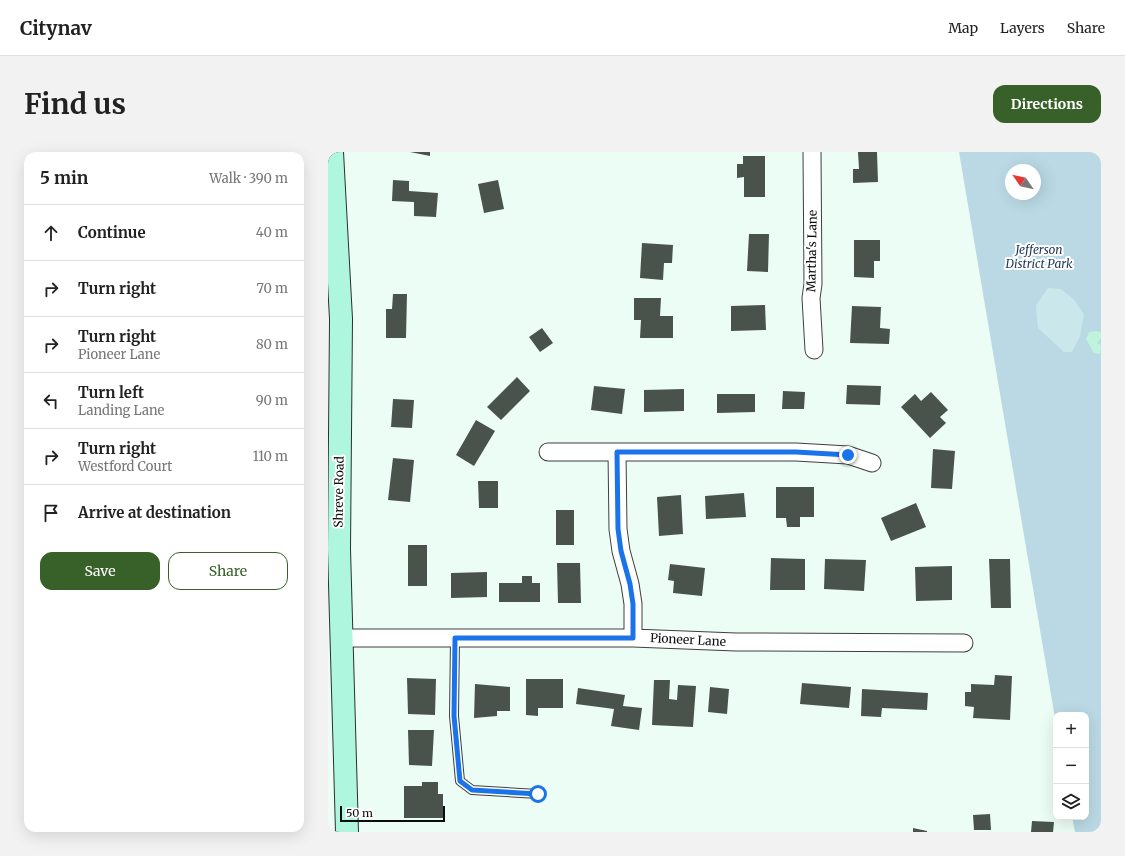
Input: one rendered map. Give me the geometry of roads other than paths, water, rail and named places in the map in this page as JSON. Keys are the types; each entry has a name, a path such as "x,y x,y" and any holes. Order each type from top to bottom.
{"main road":[{"name":"Shreve Road","path":"332,152 341,319 337,648 347,832"}],"street":[{"name":"Martha's Lane","path":"812,152 813,284 811,298 814,350"},
{"path":"548,452 796,452 848,455 872,463"},
{"path":"617,452 618,529 621,551 630,584 633,604 633,638"},
{"name":"Pioneer Lane","path":"337,648 455,638 633,638 736,642 964,643"}],"lane":[{"path":"455,638 454,716 460,781 472,790 538,794"}],"park label":[{"name":"Jefferson District Park","path":"1039,257"}]}
